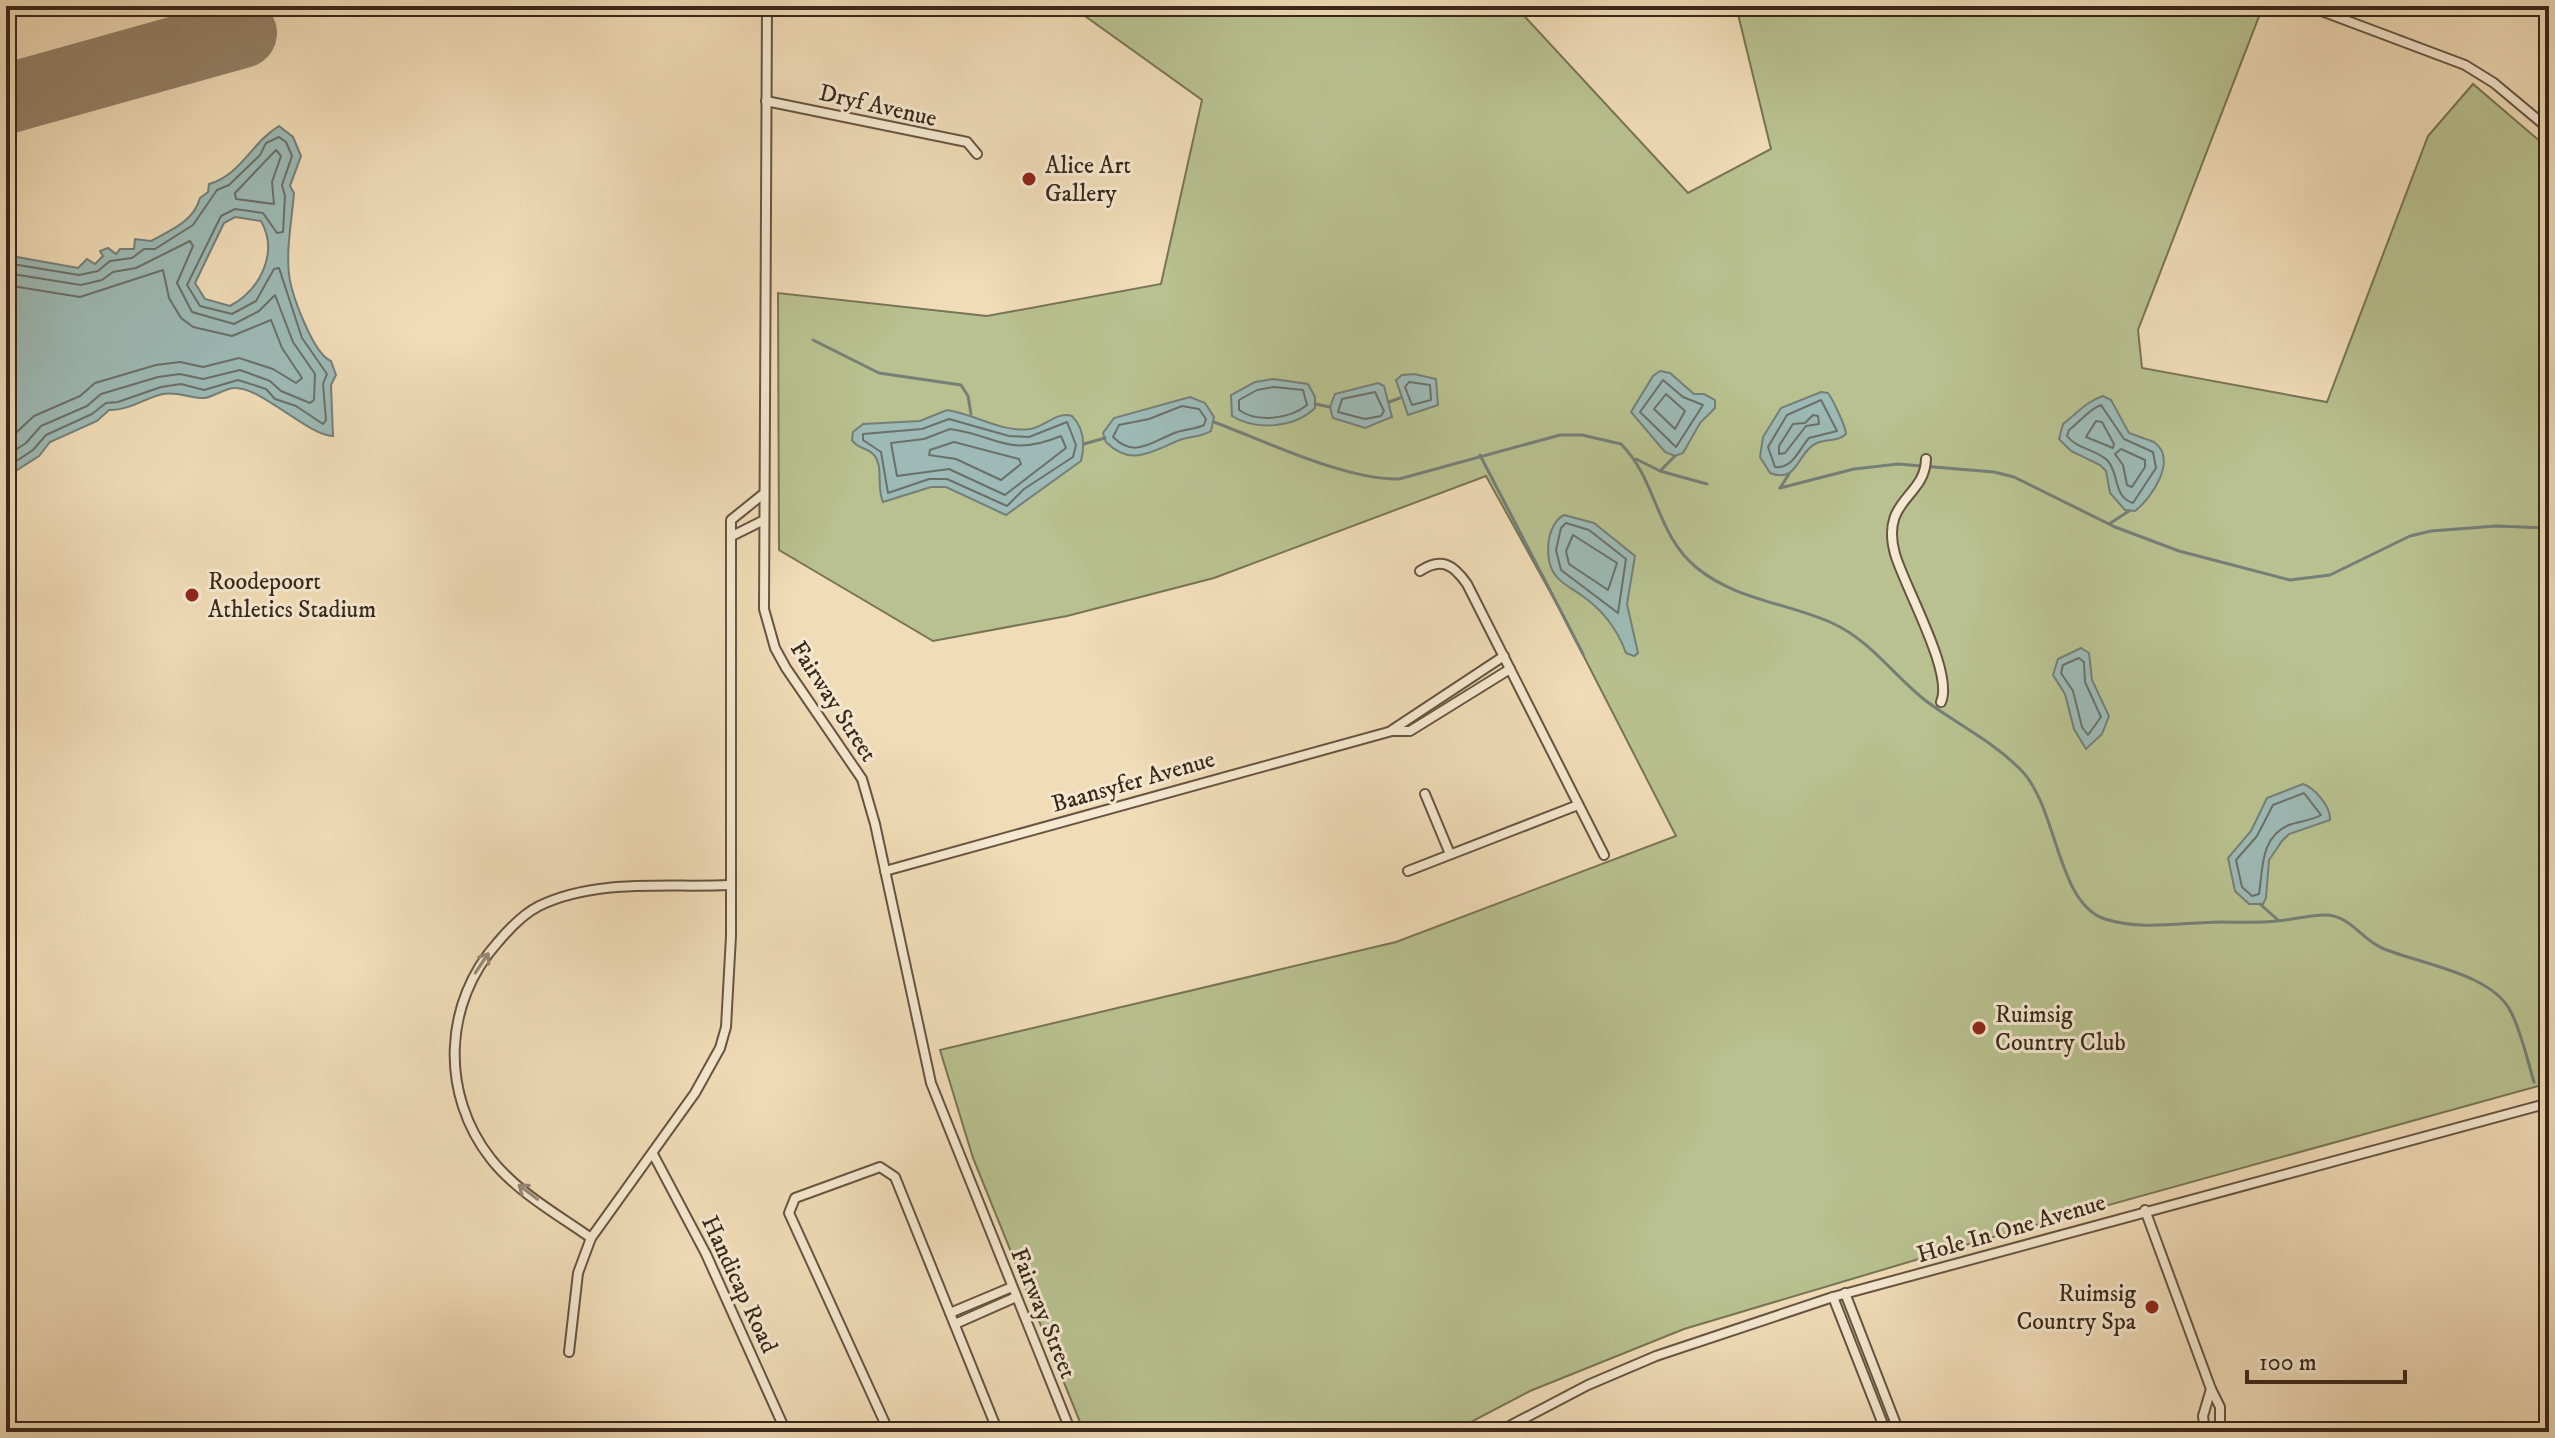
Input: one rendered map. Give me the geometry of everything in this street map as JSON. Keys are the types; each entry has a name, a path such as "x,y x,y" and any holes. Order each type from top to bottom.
{"street":[{"name":"Fairway Street","path":"767,6 762,495 764,609 775,648 857,770 875,824 931,1083 1071,1432"},
{"path":"2308,6 2475,70 2549,129"},
{"name":"Dryf Avenue","path":"766,101 967,142 977,154"},
{"path":"1926,459 1926,474 1900,503 1891,535 1912,600 1942,673 1944,694 1941,702"},
{"path":"569,1352 577,1282 591,1238 653,1154 720,1048 730,993 732,517 762,495"},
{"path":"732,536 762,521"},
{"path":"1420,571 1434,562 1443,562 1458,571 1604,855"},
{"name":"Baansyfer Avenue","path":"1392,731 1504,656"},
{"name":"Baansyfer Avenue","path":"885,871 1392,731 1410,731 1510,669"},
{"path":"1445,696 1452,707"},
{"path":"1425,794 1450,854"},
{"path":"1408,871 1578,805"},
{"path":"591,1238 509,1178 478,1139 463,1107 455,1073 456,1027 466,989 494,946 538,907 595,889 730,885"},
{"name":"Hole In One Avenue","path":"1498,1432 1588,1385 1656,1356 1845,1293 1925,1275 2145,1210 2549,1103"},
{"name":"Handicap Road","path":"653,1154 706,1254 786,1432"},
{"path":"889,1432 791,1222 791,1202 875,1168 888,1169 895,1177 998,1432"},
{"path":"2145,1210 2220,1407 2220,1432"},
{"path":"950,1313 1012,1287"},
{"path":"1845,1293 1899,1432"},
{"path":"955,1324 1016,1297"},
{"path":"1833,1297 1886,1432"},
{"path":"2205,1432 2203,1416 2211,1389"}],"green space":[{"name":"Ruimsig Country Club","path":"1071,6 1515,6 1688,193 1771,149 1736,6 2263,6 2138,330 2142,368 2327,402 2428,136 2473,84 2549,149 2549,211 2545,220 2549,243 2549,1083 1986,1239 1684,1329 1530,1391 1452,1432 1084,1432 973,1158 940,1050 1396,942 1676,836 1558,606 1486,476 1214,578 1067,616 933,641 779,550 778,293 987,316 1161,284 1202,100"}],"water":[{"path":"279,126 293,137 301,156 290,186 294,193 289,274 304,322 317,347 331,361 336,375 331,385 333,436 311,428 246,390 231,388 205,398 163,394 109,410 97,421 50,442 39,456 11,474 6,483 6,255 78,268 87,259 95,264 103,256 100,251 108,248 116,254 120,249 134,249 135,239 151,241 187,219 200,198 208,192 209,184 230,173","holes":["235,217 261,221 268,246 264,270 258,281 230,306 205,299 195,283 224,223"]},
{"path":"1660,371 1670,373 1694,394 1704,394 1715,400 1715,408 1700,423 1683,453 1675,456 1665,452 1631,412 1653,376"},
{"path":"1402,375 1436,379 1438,405 1408,415 1396,380"},
{"path":"1273,379 1308,384 1315,397 1315,408 1297,420 1275,425 1252,424 1232,416 1231,395 1255,382"},
{"path":"1378,383 1384,386 1392,417 1365,428 1333,418 1330,407 1335,394"},
{"path":"1821,392 1830,396 1846,434 1809,448 1792,471 1779,475 1770,473 1760,457 1763,437 1781,408"},
{"path":"2103,396 2111,400 2129,433 2154,442 2164,458 2155,488 2135,511 2125,510 2110,493 2106,471 2100,465 2071,451 2059,439 2063,424 2087,404"},
{"path":"1190,397 1205,403 1214,417 1211,431 1140,455 1123,454 1106,442 1103,433 1114,418"},
{"path":"947,410 1020,429 1035,428 1061,416 1072,416 1082,437 1081,461 1006,515 946,487 931,487 883,502 877,460 871,452 854,443 853,432 863,424 920,421"},
{"path":"1564,515 1594,523 1635,556 1627,604 1638,653 1634,656 1626,653 1603,613 1561,582 1552,569 1548,552 1550,534"},
{"path":"2081,648 2089,653 2092,680 2109,716 2102,734 2086,749 2074,729 2065,694 2053,675 2058,659"},
{"path":"2303,784 2321,799 2328,809 2330,820 2289,834 2282,841 2269,860 2263,904 2249,904 2235,891 2228,858 2251,831 2267,798"}],"waterway":[{"path":"813,340 879,373 961,385 968,396 971,414"},
{"path":"1389,402 1400,398"},
{"path":"1315,404 1330,407"},
{"path":"1214,422 1330,466 1378,478 1399,479 1560,435 1582,435 1621,444 1642,474 1673,540 1697,568 1728,587 1815,616 1846,630 1926,701 1986,741 2020,769 2033,785 2076,894 2089,909 2105,919 2134,925 2270,922 2325,915 2342,919 2382,948 2472,979 2502,999 2518,1029 2534,1082"},
{"path":"1084,444 1105,438"},
{"path":"1480,455 1583,654"},
{"path":"1661,470 1675,456"},
{"path":"1636,459 1660,471 1707,484"},
{"path":"1780,488 1854,469 1898,464 1994,472 2014,477 2115,527 2179,551 2290,580 2330,575 2410,536 2431,531 2496,526 2549,528"},
{"path":"1780,488 1789,474"},
{"path":"2109,524 2129,511"},
{"path":"2260,904 2278,920"}],"runway":[{"path":"6,99 242,33"}],"place":[{"name":"Alice Art Gallery","path":"1029,179"},
{"name":"Roodepoort Athletics Stadium","path":"192,595"},
{"name":"Ruimsig Country Club","path":"1979,1028"},
{"name":"Ruimsig Country Spa","path":"2152,1307"}]}
